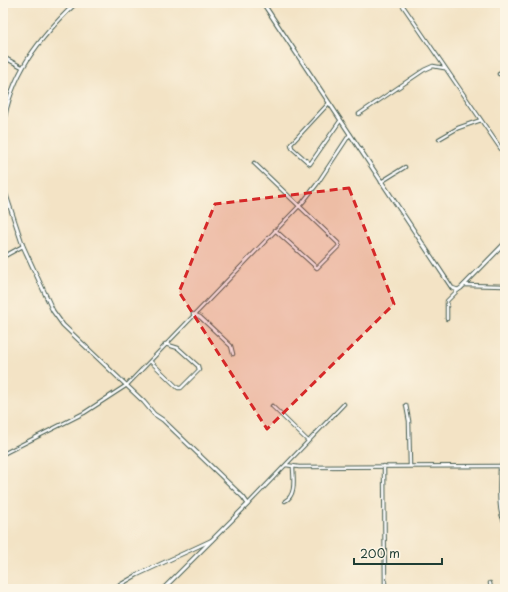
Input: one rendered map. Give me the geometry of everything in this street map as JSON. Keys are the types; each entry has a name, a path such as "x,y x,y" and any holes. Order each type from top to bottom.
{"street":[{"path":"3,126 12,88 22,68 42,40 76,3"},
{"path":"263,3 450,286 458,290"},
{"path":"400,3 505,155"},
{"path":"3,57 22,68"},
{"path":"359,114 424,70 433,66 445,68"},
{"path":"499,74 505,71"},
{"path":"329,103 292,144 292,148 310,164 340,121"},
{"path":"439,139 458,128 481,120"},
{"path":"3,454 84,413 127,385 193,314 299,206 317,184 350,134"},
{"path":"254,163 338,243 337,249 317,268 275,230"},
{"path":"381,182 405,166"},
{"path":"3,186 23,246 53,311 63,325 127,385 154,414 163,420 248,504"},
{"path":"447,319 447,301 505,243"},
{"path":"3,257 23,246"},
{"path":"463,285 505,286"},
{"path":"193,314 200,317 231,346 233,354"},
{"path":"150,361 178,388 181,388 198,370 198,366 178,348 166,344"},
{"path":"163,589 248,504 344,404"},
{"path":"272,406 308,441"},
{"path":"406,406 409,421 410,466"},
{"path":"286,465 505,466"},
{"path":"284,501 288,499 292,492 293,466"},
{"path":"384,466 385,589"},
{"path":"500,466 500,509 501,517 505,522"},
{"path":"113,589 137,575 212,540"},
{"path":"490,583 491,589"}],"highlighted area":[{"path":"349,188 394,304 267,429 179,292 215,204"}]}
